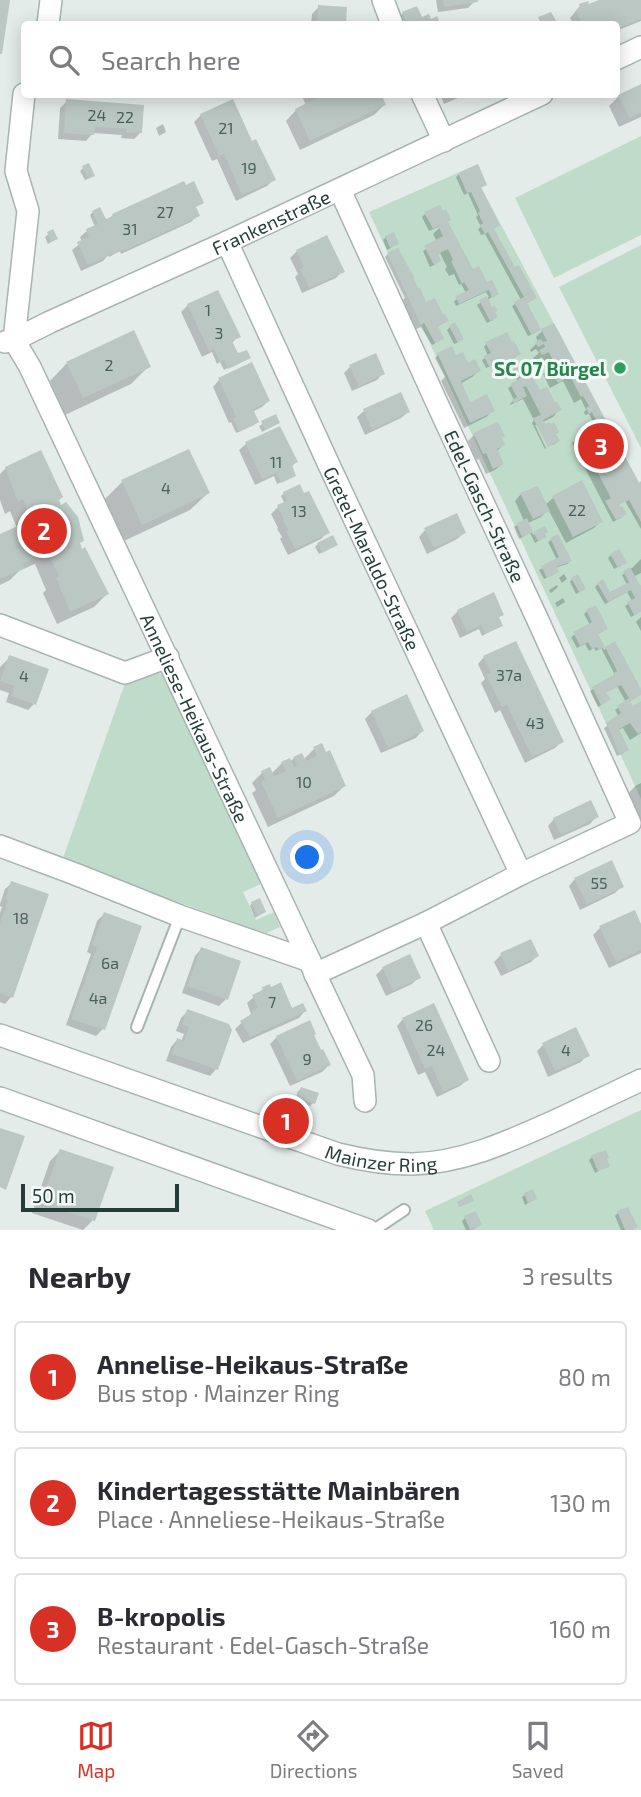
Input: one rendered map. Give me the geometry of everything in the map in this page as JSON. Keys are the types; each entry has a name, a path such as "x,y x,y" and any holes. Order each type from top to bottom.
{"street":[{"path":"48,21 51,0"},
{"path":"383,0 391,21"},
{"path":"620,58 641,47"},
{"path":"7,342 28,211 16,171 24,98"},
{"path":"424,98 444,141"},
{"name":"Frankenstraße","path":"7,342 534,98"},
{"name":"Edel-Gasch-Straße","path":"340,190 630,823 521,874"},
{"name":"Gretel-Maraldo-Straße","path":"227,242 521,874"},
{"name":"Anneliese-Heikaus-Straße","path":"7,342 30,367 168,657 363,1075 365,1101"},
{"path":"0,625 125,673 168,657"},
{"path":"0,846 312,967 426,923 521,874"},
{"path":"426,923 489,1061"},
{"name":"Mainzer Ring","path":"0,1035 338,1154 385,1163 436,1161 487,1149 641,1080"},
{"path":"0,1098 368,1230"}],"lane":[{"path":"137,1027 180,915"},
{"path":"374,1230 404,1210"}],"green space":[{"path":"641,136 641,235 554,278 515,198"},
{"path":"478,164 487,185 481,188 641,486 641,799 369,212"},
{"name":"SC 07 Bürgel","path":"641,245 641,448 559,287"},
{"path":"150,670 163,675 261,884 243,892 256,920 274,912 280,927 266,933 62,861 125,683"},
{"path":"641,1110 641,1230 434,1230 425,1211"}],"building":[{"path":"0,0 10,0 2,54 0,54"},
{"path":"443,0 478,0 478,2 444,7"},
{"path":"599,0 641,0 641,19 620,28 620,21 581,21 576,10 580,8 579,4 588,1 589,4"},
{"path":"318,5 347,7 346,21 317,21"},
{"path":"417,6 422,17 429,14 431,19 437,16 439,21 406,21 402,12"},
{"path":"551,12 556,21 540,21 538,17"},
{"path":"641,84 641,113 630,118 620,94"},
{"path":"317,98 383,98 386,105 310,141 295,109"},
{"path":"66,99 144,105 142,133 95,127 94,135 64,133"},
{"path":"233,99 252,141 256,139 276,180 242,195 224,154 219,156 200,114"},
{"path":"89,163 95,176 88,179 82,166"},
{"path":"478,164 487,185 481,187 500,225 494,229 515,267 519,265 537,298 527,303 541,329 531,334 514,302 524,297 488,232 485,234 480,225 483,223 478,213 480,211 471,192 467,193 458,173"},
{"path":"184,181 186,185 194,181 204,203 196,207 200,216 88,265 77,242 89,237 86,229 98,224 92,211 100,207 106,219"},
{"path":"440,205 443,211 446,209 451,220 448,222 473,269 479,266 487,282 492,280 499,294 492,298 489,290 459,304 455,296 469,290 464,282 462,284 448,249 438,254 441,261 434,265 424,246 443,236 438,226 433,229 424,212"},
{"path":"53,229 58,239 51,242 47,232"},
{"path":"394,232 399,244 390,248 385,236"},
{"path":"327,235 345,272 309,288 300,269 304,267 296,250"},
{"path":"398,248 426,302 435,298 449,321 438,326 444,339 435,343 424,323 421,325 387,253"},
{"path":"218,290 241,337 232,341 238,353 247,350 251,358 228,369 224,360 220,362 214,349 209,351 187,304"},
{"path":"487,296 492,307 495,306 498,311 495,312 498,317 490,321 479,300"},
{"path":"455,322 464,339 458,343 449,326"},
{"path":"554,323 639,483 641,481 641,522 629,500 619,505 627,514 616,520 605,501 611,498 578,435 598,424 592,412 589,414 586,408 589,406 570,376 558,383 549,366 554,363 549,352 542,355 539,350 545,347 544,344 538,347 535,342 541,339 543,342 547,341 541,329"},
{"path":"134,330 151,367 83,398 66,362"},
{"path":"507,332 521,354 500,365 499,362 489,367 484,356 491,353 485,342"},
{"path":"452,346 456,355 463,352 468,363 475,359 481,371 461,381 470,402 487,394 495,411 470,423 437,353"},
{"path":"376,353 385,374 359,386 349,365"},
{"path":"252,362 270,401 253,409 259,422 239,432 233,418 236,417 218,378"},
{"path":"524,362 540,390 547,387 562,410 543,420 545,424 554,422 559,432 556,434 560,441 548,447 533,418 541,415 526,386 523,387 527,396 514,403 512,400 517,397 510,384 520,378 514,367"},
{"path":"401,392 410,412 372,430 363,409"},
{"path":"276,414 280,423 265,430 261,421"},
{"path":"498,422 505,436 502,438 505,445 497,449 504,464 493,469 473,433"},
{"path":"280,426 298,462 292,465 296,476 281,483 276,473 262,479 245,442"},
{"path":"189,449 210,493 142,525 121,480"},
{"path":"41,450 63,497 59,500 61,505 66,502 78,517 84,541 80,543 82,549 85,547 109,594 70,612 48,552 23,563 25,568 0,579 0,534 22,524 23,528 34,524 23,499 18,502 5,467"},
{"path":"582,480 603,522 573,537 552,496"},
{"path":"300,484 304,493 309,491 330,533 295,549 277,505 287,501 283,492"},
{"path":"538,486 550,511 533,519 520,493"},
{"path":"457,513 466,533 434,548 424,528"},
{"path":"527,518 533,532 522,537 516,523"},
{"path":"545,526 547,537 538,541 533,532"},
{"path":"558,534 572,561 556,567 559,572 547,578 541,566 559,557 550,538"},
{"path":"333,535 338,545 322,553 317,543"},
{"path":"619,549 627,563 618,568 610,554"},
{"path":"630,567 641,585 641,611 634,615 627,602 635,598 631,590 608,602 597,583 603,579 610,592 629,582 623,571"},
{"path":"578,574 586,589 579,592 571,578"},
{"path":"494,592 504,615 499,617 503,626 485,634 481,625 467,632 457,610"},
{"path":"596,605 608,629 598,634 605,647 599,650 597,647 592,649 588,642 580,646 573,632 592,622 586,610"},
{"path":"516,641 564,742 532,757 507,705 502,707 486,675 491,672 483,656"},
{"path":"615,641 641,689 641,695 630,701 633,706 641,701 641,732 638,734 630,723 619,729 629,750 620,755 606,723 621,713 617,706 629,698 621,685 606,693 611,699 601,705 592,687 617,671 605,647"},
{"path":"9,655 49,669 36,705 11,696 15,686 0,681"},
{"path":"407,694 424,731 388,748 371,711"},
{"path":"322,743 326,752 330,750 346,786 278,818 261,782 265,780 261,771 270,767 274,776 286,771 281,762 290,758 294,767 297,765 293,757 302,753 306,761 317,756 313,747"},
{"path":"591,800 599,817 561,835 553,818"},
{"path":"612,860 624,887 587,904 574,878"},
{"path":"11,881 49,894 13,998 0,993 0,923"},
{"path":"260,898 266,912 258,916 251,902"},
{"path":"635,910 641,924 641,950 616,962 599,926"},
{"path":"104,912 142,926 105,1030 71,1019 97,947 92,945"},
{"path":"531,939 539,956 508,971 500,953"},
{"path":"201,947 241,961 228,1000 187,986"},
{"path":"410,954 421,978 393,991 382,967"},
{"path":"281,982 292,1008 303,1003 307,1011 250,1037 240,1021 258,1008 252,995 263,990 262,987 270,984 271,987"},
{"path":"434,1003 469,1080 443,1092 432,1066 425,1069 402,1018"},
{"path":"187,1009 229,1024 232,1030 218,1070 172,1054 177,1038 184,1041 189,1027 182,1025"},
{"path":"310,1020 321,1050 323,1049 331,1065 297,1081 276,1036"},
{"path":"576,1027 590,1056 555,1071 542,1043"},
{"path":"301,1087 319,1093 315,1104 297,1098"},
{"path":"0,1128 25,1136 6,1190 0,1187"},
{"path":"60,1149 114,1167 95,1221 41,1203"},
{"path":"606,1150 610,1167 598,1171 591,1155"},
{"path":"533,1189 537,1199 528,1203 524,1193"},
{"path":"471,1194 474,1201 459,1207 457,1202"},
{"path":"628,1207 638,1227 632,1230 625,1230 617,1211"},
{"path":"476,1211 482,1225 470,1230 464,1216"}],"place":[{"name":"SC 07 Bürgel","path":"620,368"},
{"name":"B-kropolis","path":"601,446"},
{"name":"Kindertagesstätte Mainbären","path":"44,531"},
{"name":"Annelise-Heikaus-Straße","path":"286,1121"}]}
